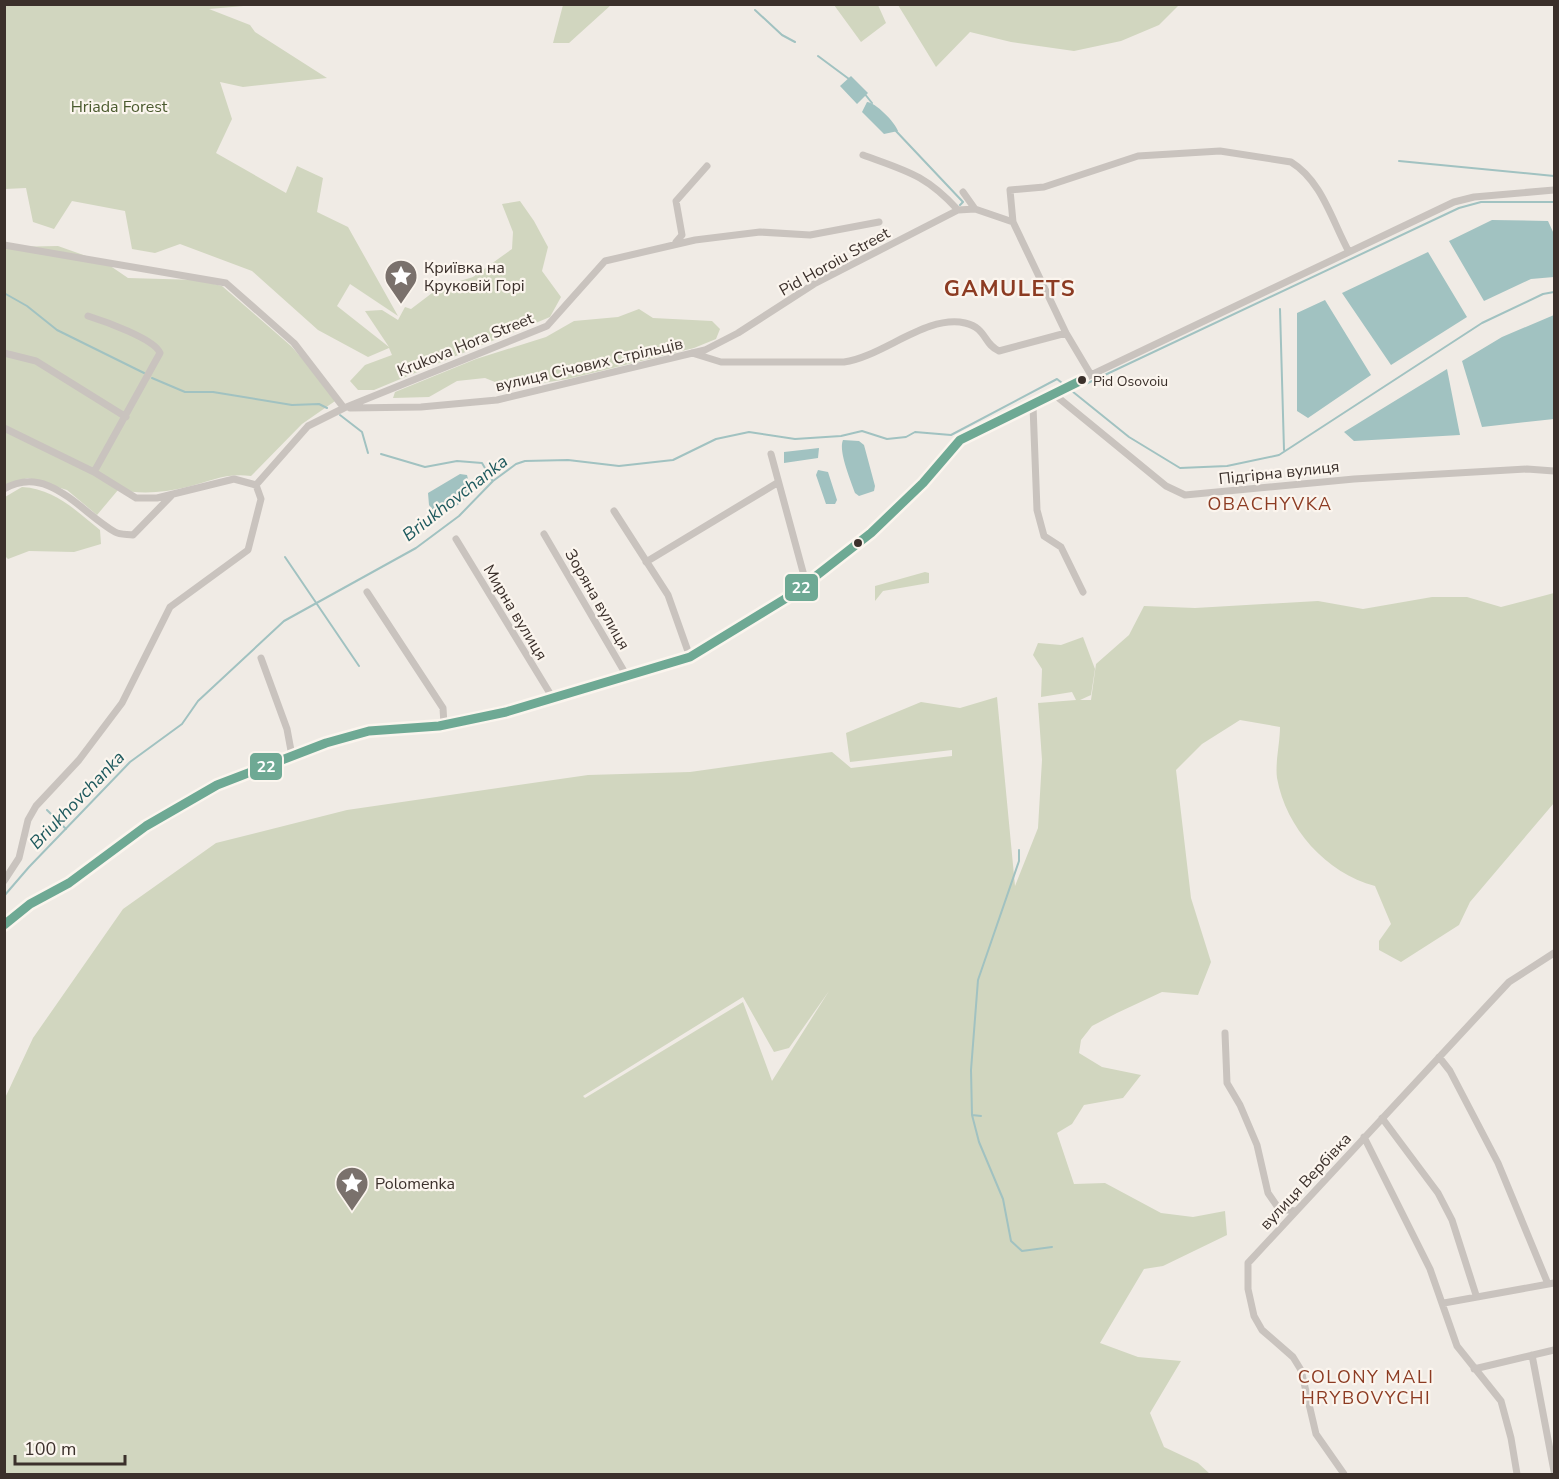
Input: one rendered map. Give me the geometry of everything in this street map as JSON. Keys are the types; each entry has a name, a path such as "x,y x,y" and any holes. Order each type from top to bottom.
{"street":[{"path":"1091,375 1066,333 1013,222 1010,190 1044,187 1138,156 1220,151 1290,162 1299,167 1321,194 1349,252"},
{"path":"863,154 923,178 938,188 958,210 975,209 1013,222"},
{"path":"676,242 682,234 676,201 707,166"},
{"path":"4,925 30,904 69,883 146,826 188,799 217,785 292,756 369,731 444,725 554,700 690,657 806,583 882,524 923,483 960,440 1454,202 1474,197 1554,190"},
{"path":"963,192 975,209"},
{"name":"Pid Horoiu Street","path":"692,353 705,350 738,333 814,284 958,210"},
{"name":"Krukova Hora Street","path":"256,486 308,426 344,408 547,326 605,261 676,242 760,232 810,235 879,222"},
{"path":"4,244 226,283 294,343 344,408"},
{"path":"88,316 110,323 159,349 159,358 94,472"},
{"name":"вулиця Січових Стрільців","path":"344,408 422,407 497,399 692,353 721,362 859,360 940,324 964,322 980,329 989,345 999,351 1066,333"},
{"path":"4,353 36,361 126,417"},
{"name":"Підгірна вулиця","path":"1055,395 1166,486 1185,495 1354,478 1554,471"},
{"path":"1034,406 1037,510 1044,536 1061,547 1083,592"},
{"path":"4,428 94,472 136,498 157,498 234,478 256,486 261,499 249,550 170,608 122,703 80,760 36,806 28,820 20,858 4,881"},
{"path":"771,454 777,483 806,583"},
{"path":"4,489 28,480 65,493 116,534 133,535 173,494"},
{"path":"646,562 777,483"},
{"path":"614,511 668,595 690,657"},
{"name":"Зоряна вулиця","path":"544,534 628,678"},
{"name":"Мирна вулиця","path":"456,538 554,700"},
{"path":"367,592 443,708 444,725"},
{"path":"261,658 286,729 292,756"},
{"name":"вулиця Вербівка","path":"1344,1474 1316,1434 1301,1370 1293,1357 1262,1330 1254,1316 1248,1289 1248,1263 1509,982 1554,953"},
{"path":"1225,1033 1227,1083 1240,1105 1257,1145 1268,1193 1279,1209 1296,1211"},
{"path":"1439,1057 1450,1071 1498,1163 1551,1283 1476,1295 1444,1303"},
{"path":"1382,1118 1438,1193 1452,1220 1476,1295"},
{"path":"1364,1137 1430,1269 1444,1303 1457,1346 1496,1393 1504,1408 1517,1474"},
{"path":"1474,1368 1554,1350"},
{"path":"1532,1355 1553,1452 1554,1472"}],"green space":[{"path":"563,4 611,5 569,43 553,43"},
{"name":"Hriada Forest","path":"4,5 255,5 209,9 250,25 255,32 327,78 243,87 220,82 232,119 216,153 286,193 297,166 323,178 317,212 348,227 398,316 350,284 337,306 389,347 365,311 382,310 398,320 405,307 411,309 440,287 473,277 512,249 513,232 502,204 520,201 534,221 548,247 542,271 561,297 550,317 374,390 358,390 350,381 365,365 392,355 389,348 368,357 318,330 252,271 180,244 155,253 132,249 125,211 72,201 54,229 33,222 26,188 5,189"},
{"path":"834,5 878,5 886,23 861,42"},
{"path":"898,5 1179,5 1159,25 1121,41 1074,51 1011,42 970,32 936,67"},
{"path":"58,246 106,263 128,278 198,280 222,286 291,346 338,399 302,424 251,476 226,477 161,492 118,490 97,515 67,490 28,478 5,485 4,251 9,247"},
{"path":"639,309 653,318 712,321 720,329 716,339 694,348 568,379 510,388 485,378 457,381 429,397 393,398 395,392 476,359 546,337 574,321 618,317"},
{"path":"22,487 55,496 73,508 100,530 101,544 74,552 29,551 8,559 5,556 5,497"},
{"path":"925,572 929,573 929,583 883,591 875,601 875,586"},
{"path":"1554,593 1554,803 1470,902 1459,925 1401,962 1379,950 1379,941 1391,924 1375,886 1340,871 1325,859 1299,831 1289,814 1277,778 1280,727 1240,720 1202,744 1176,770 1191,898 1211,962 1198,995 1162,992 1092,1026 1081,1040 1079,1053 1102,1067 1141,1075 1123,1098 1084,1105 1072,1124 1057,1133 1074,1184 1105,1183 1161,1213 1193,1217 1225,1211 1227,1235 1163,1266 1144,1269 1100,1343 1138,1357 1181,1361 1150,1413 1164,1447 1198,1463 1210,1474 5,1474 5,1098 33,1038 123,909 216,843 347,810 588,775 690,772 832,752 851,768 952,756 952,750 850,762 846,733 921,702 960,708 997,697 1015,886 1038,828 1042,760 1038,703 1076,700 1072,692 1041,697 1042,669 1033,655 1038,643 1061,645 1083,637 1095,669 1091,695 1080,700 1091,700 1096,664 1129,635 1144,606 1195,608 1318,601 1363,609 1432,597 1467,597 1501,607","holes":["829,991 772,1081 743,1002 585,1098 583,1096 743,997 774,1052 789,1048"]}],"water":[{"path":"851,76 868,93 857,104 840,86"},
{"path":"867,102 875,105 884,113 898,131 884,134 862,112"},
{"path":"1492,220 1548,221 1554,234 1554,277 1531,279 1484,301 1449,241"},
{"path":"1428,252 1467,317 1391,365 1342,293"},
{"path":"1325,300 1371,375 1308,418 1297,411 1297,313"},
{"path":"1554,315 1554,419 1482,427 1462,361 1502,337"},
{"path":"1447,369 1460,435 1354,441 1344,432"},
{"path":"843,440 859,441 864,445 875,486 874,491 859,496 855,493 842,451"},
{"path":"819,448 818,458 784,463 784,452"},
{"path":"818,470 828,472 837,500 835,504 826,504 816,475"},
{"path":"460,474 467,475 471,491 456,507 436,514 429,505 428,493"}],"waterway":[{"path":"755,10 782,35 795,42"},
{"path":"818,56 849,79"},
{"path":"864,93 872,103"},
{"path":"895,130 963,202 960,205"},
{"path":"1399,161 1554,176"},
{"path":"1073,390 1459,208 1481,202 1554,202"},
{"name":"Briukhovchanka","path":"4,896 130,762 182,724 198,701 284,621 416,548 459,516 493,481 516,464 525,461 568,460 619,466 673,460 716,439 749,432 795,439 841,436 862,431 887,439 906,437 915,432 951,435 1057,379 1129,437 1180,468 1227,466 1279,455 1482,323 1543,294 1554,292"},
{"path":"4,293 27,306 57,330 144,373"},
{"path":"1280,309 1284,450"},
{"path":"152,378 185,392 213,392 292,405 319,404 327,408"},
{"path":"340,415 362,432 368,453"},
{"path":"381,454 425,467 457,461 482,463 492,480"},
{"path":"285,557 359,666"},
{"path":"47,810 66,829"},
{"path":"1019,850 1019,861 978,980 971,1070 972,1115 979,1142 1003,1199 1011,1241 1022,1251 1052,1247"},
{"path":"972,1115 981,1116"}],"transit line":[{"name":"22","path":"4,925 30,904 69,883 146,826 217,785 326,743 369,731 439,726 506,712 690,657 793,594 871,533 923,483 960,440 1082,380"}],"place":[{"name":"Криївка на Круковій Горі","path":"401,305"},
{"name":"Pid Osovoiu","path":"1082,380"},
{"name":"Polomenka","path":"352,1212"}],"district":[{"name":"GAMULETS","path":"1010,288"},
{"name":"OBACHYVKA","path":"1270,504"},
{"name":"COLONY MALI HRYBOVYCHI","path":"1366,1387"}]}
